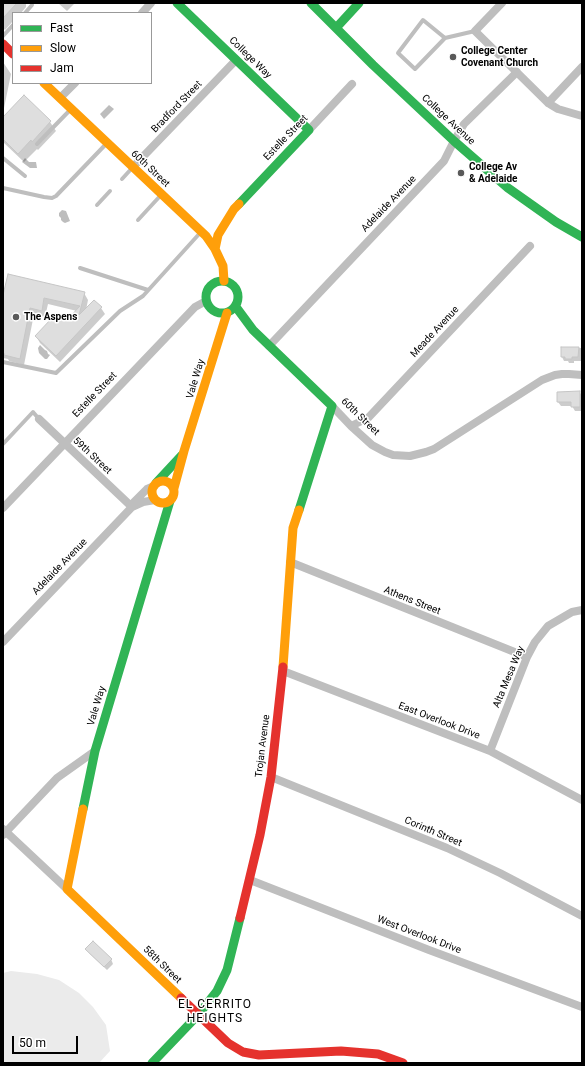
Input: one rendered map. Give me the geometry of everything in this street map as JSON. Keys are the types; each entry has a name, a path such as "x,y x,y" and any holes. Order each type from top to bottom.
{"street":[{"path":"143,12 151,3"},
{"name":"College Way","path":"177,3 309,130"},
{"name":"College Avenue","path":"312,3 373,65 454,141 508,188 556,222 582,237"},
{"path":"336,28 359,3"},
{"path":"502,3 475,31 548,103 558,109 582,116"},
{"path":"3,44 12,53"},
{"name":"Bradford Street","path":"133,167 236,60"},
{"path":"548,103 582,67"},
{"name":"Adelaide Avenue","path":"269,346 444,162 464,124 517,72"},
{"name":"60th Street","path":"45,84 206,236 215,249 223,266 224,281"},
{"path":"60,98 74,84"},
{"name":"Estelle Street","path":"215,249 218,234 234,209 352,84"},
{"name":"Meade Avenue","path":"351,426 368,418 530,246"},
{"path":"224,281 232,284 237,290 238,299 236,307 228,313 218,314 210,309 206,301 206,293 210,286 216,282 224,281"},
{"name":"Estelle Street","path":"3,508 195,307 206,301"},
{"name":"60th Street","path":"236,307 248,324 269,346 372,445 385,452 401,456 418,455 434,449 542,380 562,374 582,375"},
{"name":"Vale Way","path":"67,890 95,751 160,533 170,501 174,495 174,488 184,451 228,313"},
{"name":"Trojan Avenue","path":"152,1063 198,1015 217,991 227,970 250,880 271,777 283,671 293,528 332,406"},
{"name":"59th Street","path":"39,419 132,507"},
{"name":"Vale Way","path":"160,533 155,500 152,493 155,484 178,460 184,451"},
{"path":"155,484 159,481 166,481 174,488"},
{"name":"Adelaide Avenue","path":"3,642 132,507 134,502 147,489 155,484"},
{"path":"155,500 164,503 170,501"},
{"name":"Adelaide Avenue","path":"132,507 143,502 155,500"},
{"name":"Athens Street","path":"290,562 527,657"},
{"name":"Alta Mesa Way","path":"490,751 527,657 535,642 548,626 572,612 582,610"},
{"name":"East Overlook Drive","path":"283,671 490,751 582,800"},
{"path":"4,832 57,778 95,751"},
{"name":"Corinth Street","path":"271,777 447,848 500,873 582,916"},
{"name":"58th Street","path":"4,832 228,1043 243,1052 258,1059 341,1051 378,1054 403,1063"},
{"name":"West Overlook Drive","path":"250,880 428,950 582,1007"}],"lane":[{"path":"26,12 32,5"},
{"path":"445,38 423,20 398,53 415,69 445,38 475,31"},
{"path":"3,36 12,26"},
{"path":"37,144 71,108"},
{"path":"3,188 52,198 56,196 107,143"},
{"path":"3,158 26,176"},
{"path":"122,179 133,167"},
{"path":"97,205 110,190"},
{"path":"138,220 162,194"},
{"path":"3,362 56,373 120,311 143,296 201,232"},
{"path":"80,268 148,290"},
{"path":"3,444 33,412 39,419"}],"shaded area":[{"path":"109,105 114,109 104,119 100,114"},
{"path":"25,158 29,162 36,162 37,168 30,168 22,162"},
{"path":"62,210 66,211 70,221 65,223 61,220 59,213"},
{"path":"40,345 50,355 47,359 39,353 38,348"},
{"path":"11,971 37,974 59,980 79,993 93,1007 106,1025 110,1051 99,1063 3,1063 3,973"}],"building":[{"path":"3,3 17,3 3,18"},
{"path":"24,95 51,121 32,142 31,140 18,154 3,139 3,117"},
{"name":"The Aspens","path":"8,274 85,292 79,315 94,300 102,307 56,356 35,336 52,318 56,322 62,316 67,320 80,306 44,298 42,311 30,308 20,359 4,355 3,295"},
{"path":"561,347 579,347 578,357 565,359 565,357 561,357"},
{"path":"580,391 580,407 571,407 571,402 557,402 557,392"},
{"path":"93,941 112,959 104,967 85,949"}],"traffic: fast":[{"path":"177,3 309,130 239,204"},
{"path":"311,3 373,65 454,141 508,188 556,222 582,237"},
{"path":"336,28 359,3"},
{"path":"219,281 225,281 235,288 238,297 237,303 231,310 225,313 219,313 209,306 206,300 206,294 213,284 219,281"},
{"path":"236,307 253,330 332,406 299,510"},
{"path":"156,483 182,455"},
{"path":"83,809 95,751 170,501"},
{"path":"152,1063 198,1015 217,991 227,970 240,918"}],"traffic: slow":[{"path":"45,84 206,236 215,249 223,266 224,281"},
{"path":"215,249 218,235 234,209 239,204"},
{"path":"174,488 227,313"},
{"path":"159,481 167,481 174,488 174,492 174,496 167,503 159,503 152,496 152,488 159,481"},
{"path":"283,667 293,528 299,510"},
{"path":"83,809 67,889 181,998"}],"traffic: jam":[{"path":"3,44 12,53"},
{"path":"240,918 260,835 271,777 283,667"},
{"path":"181,998 228,1043 243,1052 259,1055 341,1051 378,1054 403,1063"}],"place":[{"name":"College Center Covenant Church","path":"453,57"},
{"name":"College Av & Adelaide","path":"461,173"},
{"name":"The Aspens","path":"16,317"}],"district":[{"name":"EL CERRITO HEIGHTS","path":"215,1012"}]}
